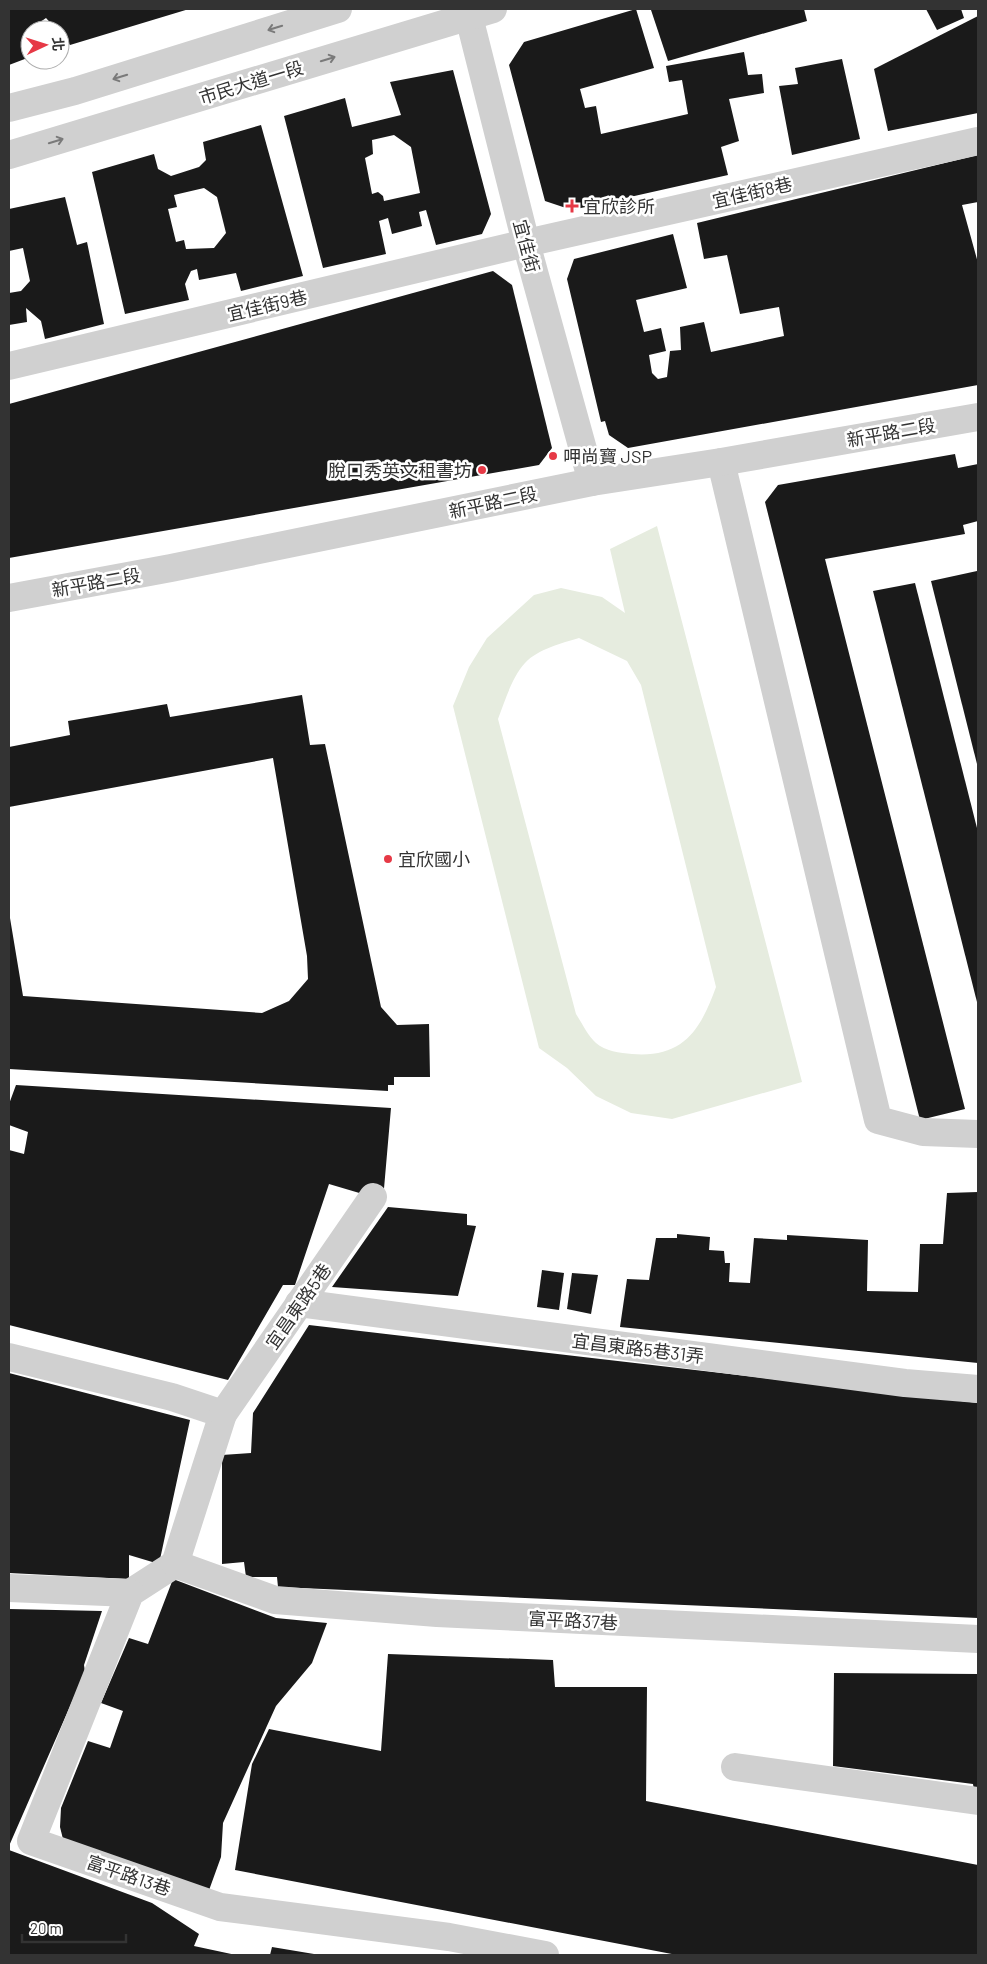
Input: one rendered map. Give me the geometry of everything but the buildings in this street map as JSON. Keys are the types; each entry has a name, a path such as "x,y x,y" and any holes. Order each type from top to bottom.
{"street":[{"path":"9,108 75,91 338,9"},
{"name":"市民大道一段","path":"9,155 476,11"},
{"name":"宜佳街","path":"476,11 526,243 592,482"},
{"name":"宜佳街8巷","path":"526,243 978,141"},
{"name":"宜佳街9巷","path":"9,366 526,243"},
{"name":"新平路二段","path":"9,598 171,568 592,482 721,462 978,417"},
{"path":"721,462 878,1120 923,1132 978,1134"},
{"name":"宜昌東路5巷","path":"175,1564 223,1414 373,1197"},
{"name":"宜昌東路5巷31弄","path":"299,1303 906,1383 978,1389"},
{"path":"9,1357 172,1397 223,1414"},
{"path":"9,1588 130,1593 175,1564"},
{"name":"富平路37巷","path":"175,1564 275,1600 437,1614 978,1639"},
{"name":"富平路13巷","path":"130,1593 31,1841 220,1907 449,1937 545,1955"},
{"path":"735,1767 978,1801"}],"shaded area":[{"path":"657,526 802,1082 672,1119 631,1113 596,1096 567,1068 539,1048 453,706 469,667 487,638 534,595 561,588 602,597 625,613 610,549","holes":["579,638 627,661 641,685 716,987 696,1029 677,1046 650,1054 618,1052 600,1046 590,1037 576,1014 498,719 516,675 530,658 543,650"]}],"place":[{"name":"宜欣診所","path":"572,206"},
{"name":"呷尚寶 JSP","path":"553,456"},
{"name":"脫口秀英文租書坊","path":"482,470"},
{"name":"宜欣國小","path":"388,859"}]}
